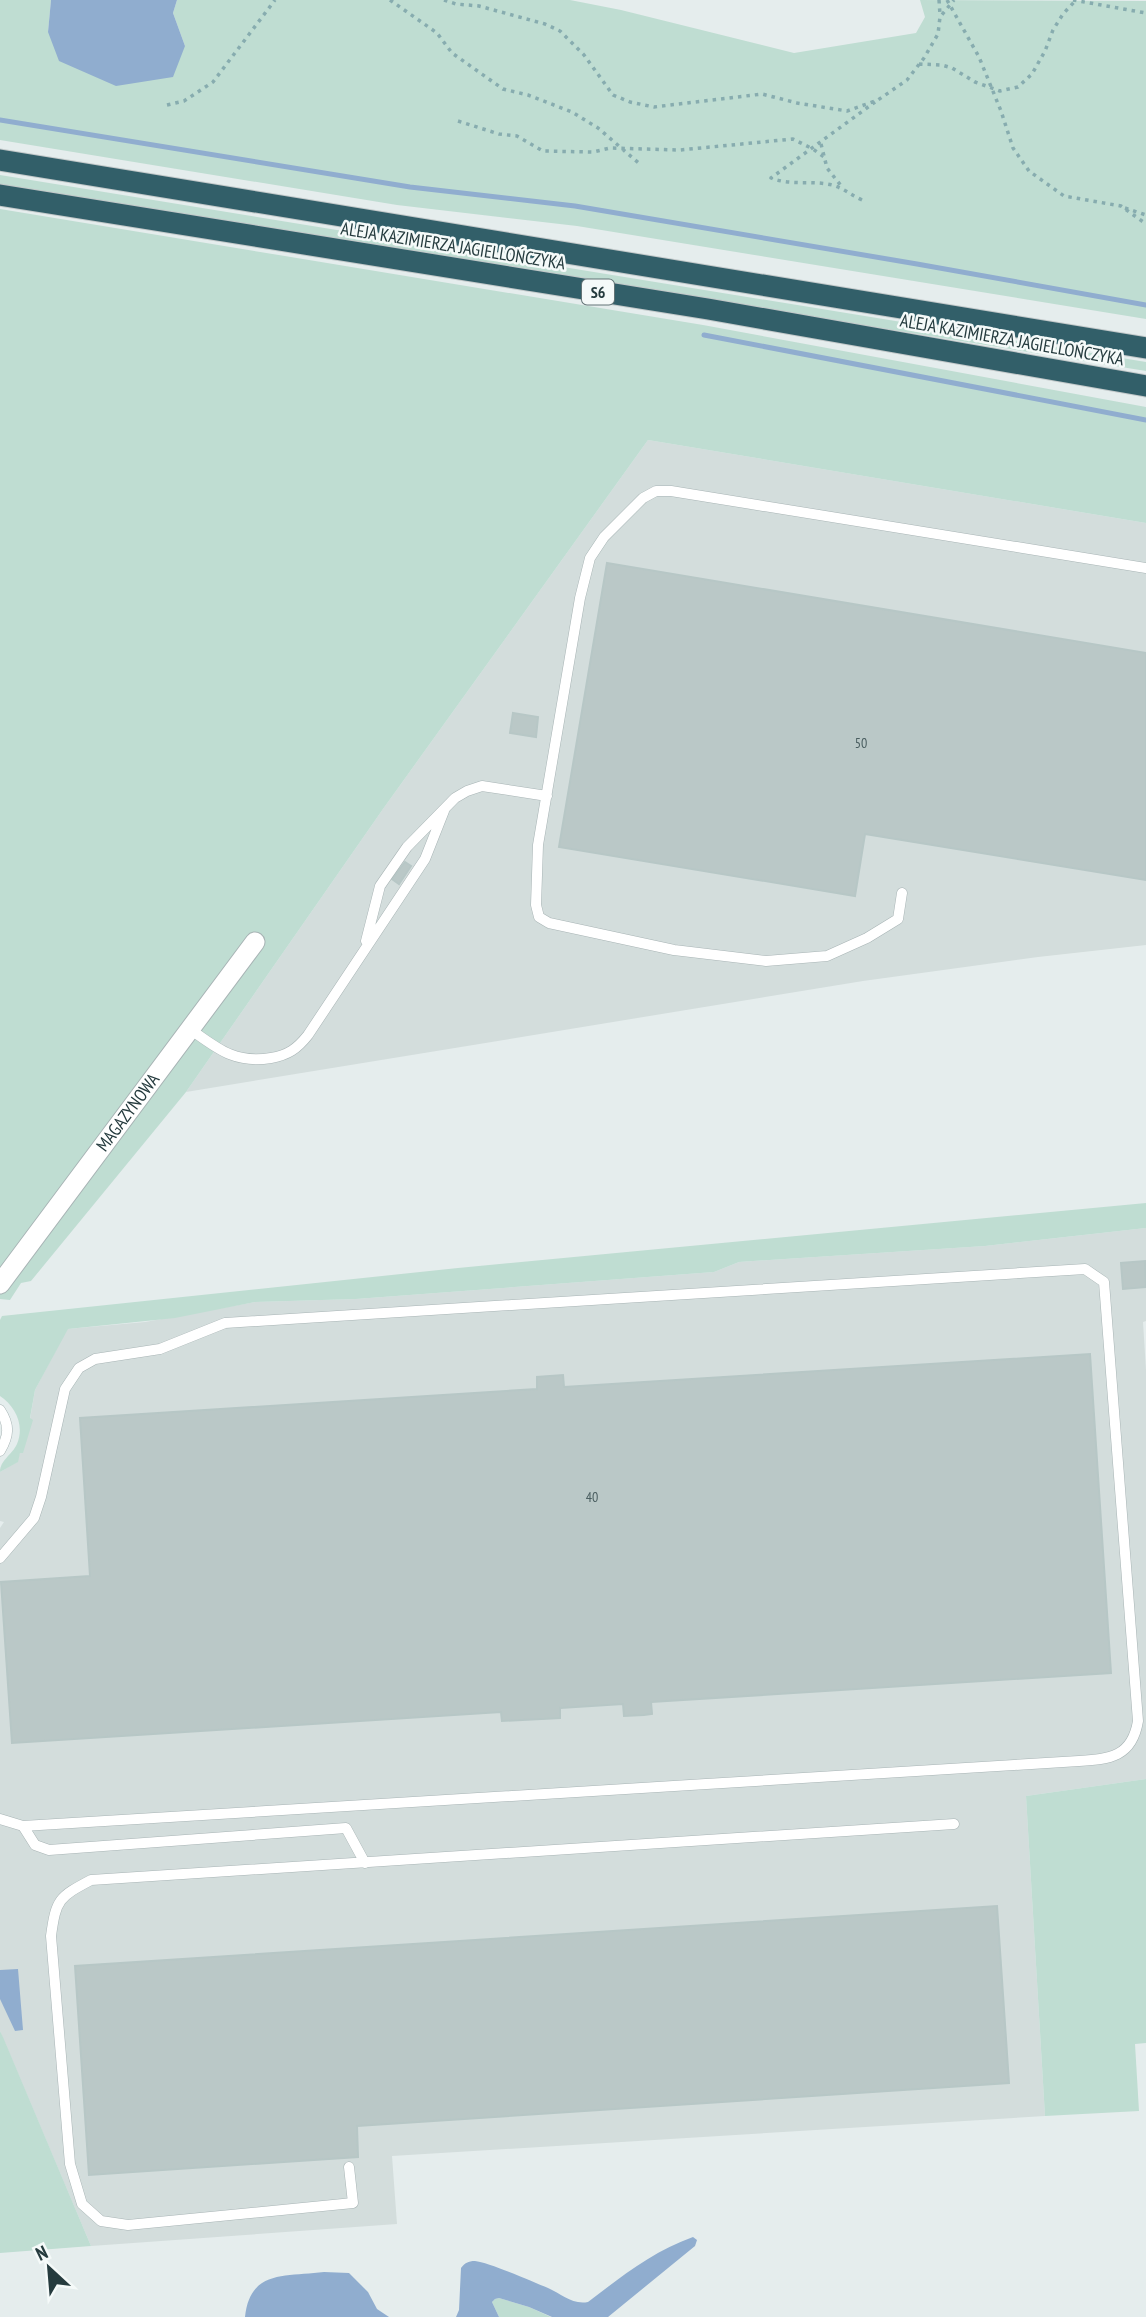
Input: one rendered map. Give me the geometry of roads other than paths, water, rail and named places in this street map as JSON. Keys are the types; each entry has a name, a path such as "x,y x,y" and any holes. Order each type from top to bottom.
{"highway":[{"name":"ALEJA KAZIMIERZA JAGIELLOŃCZYKA","path":"0,160 1146,348"},
{"name":"ALEJA KAZIMIERZA JAGIELLOŃCZYKA","path":"0,195 708,309 1146,386"}],"street":[{"name":"MAGAZYNOWA","path":"0,1284 255,942"}],"lane":[{"path":"902,893 898,919 867,938 827,956 766,961 699,954 550,923 539,917 536,905 538,845 586,570 590,558 604,537 649,494 671,491 1146,568"},
{"path":"365,948 380,886 407,847 455,798 482,786 547,796"},
{"path":"190,1029 236,1058 257,1060 288,1054 300,1045 425,859 444,811"},
{"path":"0,1558 34,1518 65,1389 79,1368 95,1359 160,1349 225,1323 1085,1269 1104,1282 1138,1721 1136,1734 1129,1747 1104,1759 23,1826 0,1819"},
{"path":"0,1410 8,1426 6,1440 0,1451"},
{"path":"349,2167 353,2203 128,2225 101,2221 82,2204 71,2164 51,1936 54,1910 65,1894 91,1880 954,1824"},
{"path":"23,1826 35,1845 49,1850 346,1828 365,1863"}],"water":[{"path":"51,0 177,0 173,13 185,46 173,77 116,86 59,61 48,32"},
{"path":"18,1969 23,2030 15,2031 0,1999 0,1970"},
{"path":"693,2237 697,2240 695,2246 608,2317 552,2317 499,2298 492,2302 499,2317 456,2317 459,2310 461,2268 469,2262 490,2265 582,2303 588,2302 651,2257"},
{"path":"324,2272 349,2273 368,2292 377,2309 389,2317 245,2317 248,2301 262,2283 272,2278"}],"waterway":[{"path":"0,120 410,187 575,206 1146,305"},
{"path":"704,335 1146,420"}]}
